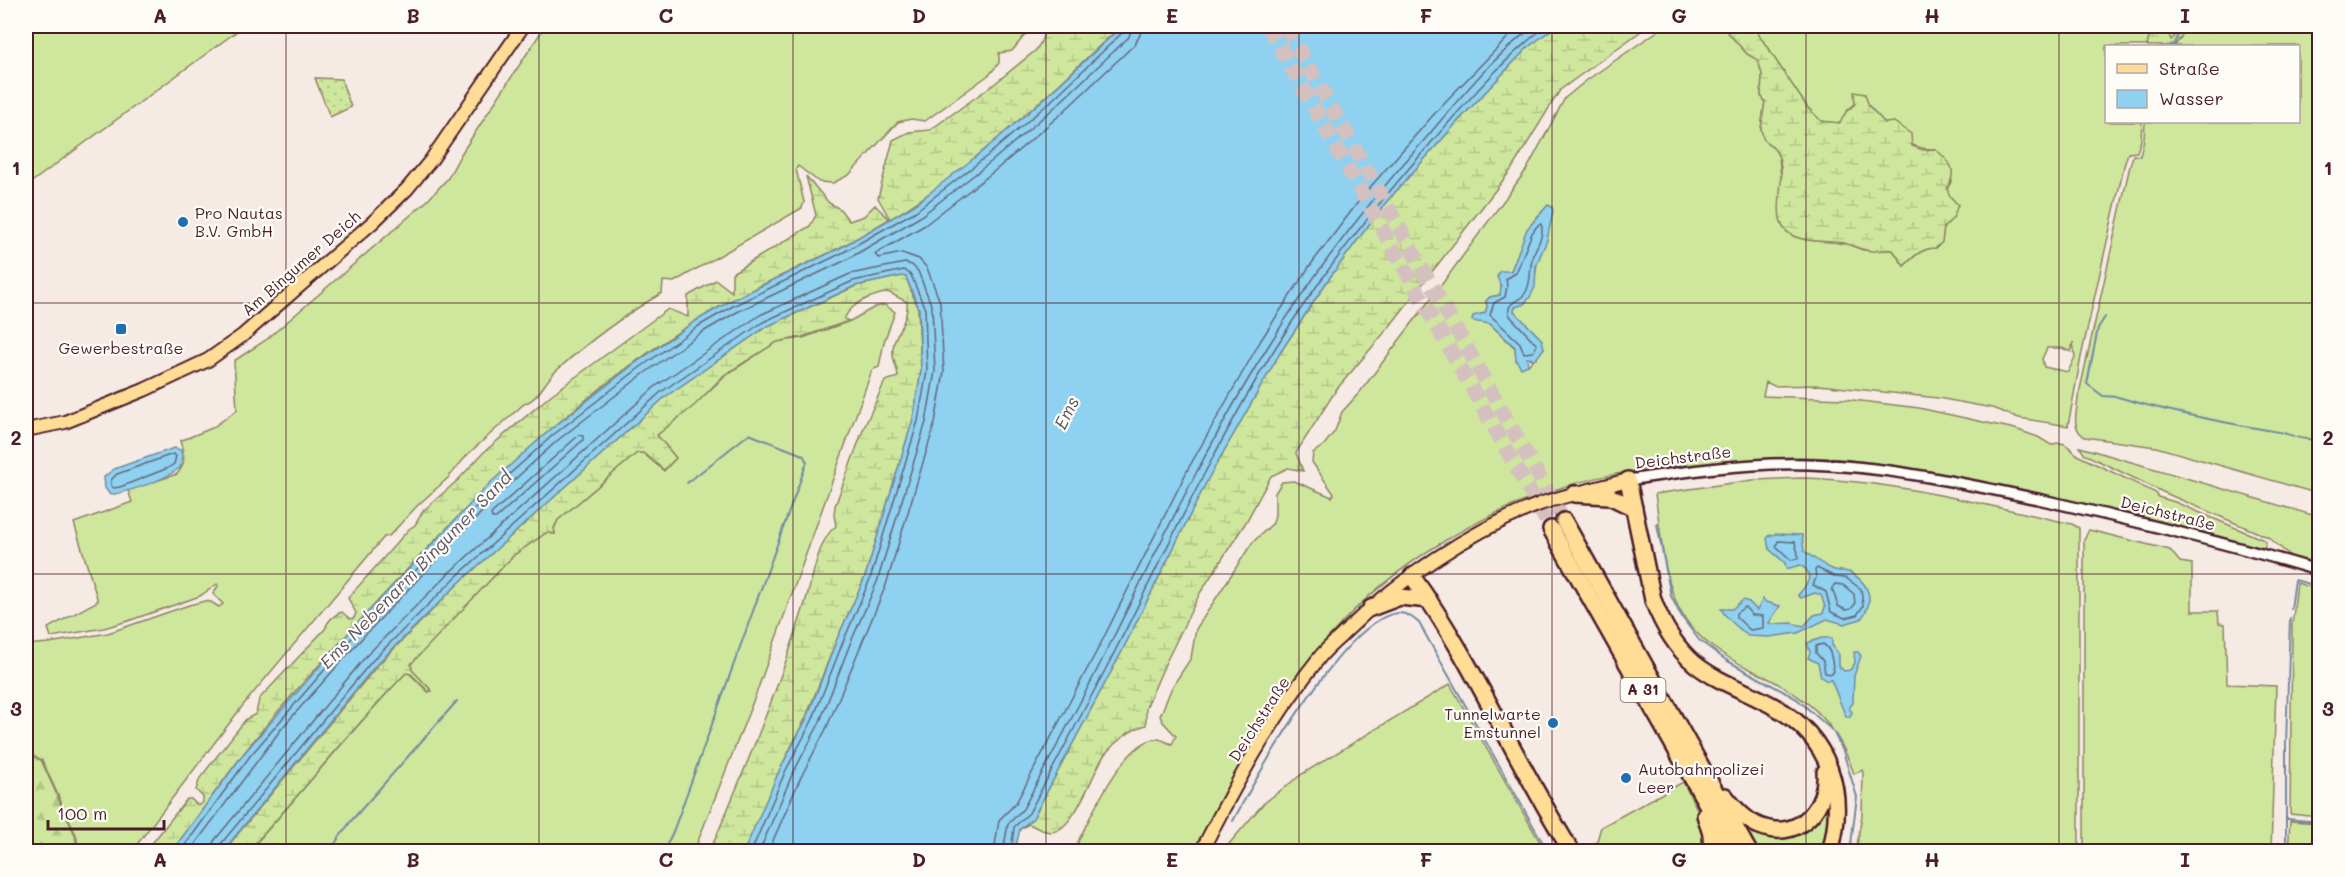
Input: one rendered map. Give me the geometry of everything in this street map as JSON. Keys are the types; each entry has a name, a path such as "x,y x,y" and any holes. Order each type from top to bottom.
{"highway":[{"path":"1628,480 1653,600 1660,618 1674,641 1684,654 1712,676 1794,718 1829,765 1837,792 1838,815 1830,852"},
{"path":"1574,494 1609,496 1634,508"},
{"name":"A 31","path":"1734,852 1558,525 1691,748 1749,852"},
{"path":"1412,576 1465,658 1509,742 1572,852"},
{"path":"1371,608 1400,597 1429,600"},
{"path":"1691,748 1702,757 1733,807 1756,825 1774,830 1782,830 1808,819 1820,804 1826,790 1826,778 1819,749"},
{"path":"1700,792 1702,810 1712,834 1712,852"}],"main road":[{"name":"Am Bingumer Deich","path":"26,430 65,422 155,386 208,360 243,336 373,222 407,189 431,160 523,26"},
{"name":"Deichstraße","path":"1201,852 1277,717 1320,657 1371,608 1412,576 1466,540 1500,521 1541,504 1628,480"}],"street":[{"name":"Deichstraße","path":"1628,480 1703,469 1763,464 1869,468 1965,484 2090,511 2246,549 2319,572"}],"green space":[{"path":"26,26 244,26 26,186"},
{"path":"545,26 1026,26 1025,35 1012,51 999,53 999,63 990,74 925,121 911,119 898,122 849,175 833,183 819,182 798,166 796,169 804,202 802,208 674,282 663,281 662,293 620,319 568,360 552,375 534,398 524,404 468,454 448,478 389,536 384,537 244,704 132,851 78,851 77,837 42,760 26,752 26,645 108,633 205,601 219,607 223,604 213,594 217,584 200,596 128,621 104,628 51,637 48,628 98,601 74,523 132,502 128,490 177,474 183,462 180,441 212,428 237,410 234,361 266,340 427,201 448,178 461,154"},
{"path":"1046,26 1122,26 970,162 931,192 890,219 878,198 893,140 909,132 930,130 993,85 1036,50"},
{"path":"1556,26 1648,26 1560,90 1511,170 1390,326 1336,390 1296,453 1303,471 1288,468 1271,476 1246,522 1200,593 1146,708 1146,725 1124,736 1105,754 1075,811 1060,829 1048,832 1029,824 1020,829 1033,818 1120,655 1208,479 1280,353 1328,280 1382,207 1460,119 1527,48"},
{"path":"1665,26 1722,26 1747,54 1758,60 1762,74 1761,96 1765,101 1761,129 1767,144 1774,148 1779,157 1782,187 1780,216 1783,227 1793,236 1801,238 1847,244 1863,250 1893,250 1904,266 1922,251 1936,248 1942,242 1944,227 1953,217 1947,189 1952,180 1935,149 1925,149 1906,142 1869,106 1855,104 1846,112 1840,124 1821,121 1807,107 1753,26 2179,26 2176,27 2175,36 2171,41 2152,29 2147,45 2105,45 2105,123 2142,123 2141,140 2137,152 2128,153 2124,166 2081,357 2068,426 2019,418 1992,408 1938,398 1819,385 1774,386 1766,382 1763,396 1844,399 1919,408 2015,429 2038,437 2051,445 2064,444 2081,457 2156,493 2158,497 2264,540 2265,546 2261,549 2128,514 1994,484 1910,468 1848,460 1814,457 1760,459 1639,470 1579,482 1526,500 1459,532 1428,551 1369,596 1319,649 1283,697 1237,773 1195,851 1073,852 1108,785 1133,752 1146,742 1159,739 1172,744 1176,736 1160,716 1172,687 1191,658 1196,629 1252,543 1273,523 1275,493 1282,482 1294,481 1332,497 1334,494 1312,462 1313,453 1324,445 1335,431 1342,412 1360,392 1527,169 1565,98","holes":["1548,206 1549,227 1546,242 1538,260 1531,294 1522,304 1515,307 1514,311 1541,340 1544,348 1528,365 1516,360 1515,348 1490,324 1474,316 1485,313 1486,301 1490,297 1500,295 1530,227","2073,342 2075,357 2068,372 2044,367 2042,359 2047,348 2062,348 2071,352"]},
{"path":"1722,26 1753,26 1807,107 1821,121 1840,123 1846,112 1855,104 1854,92 1865,94 1869,106 1885,123 1894,122 1911,134 1912,146 1923,150 1935,149 1949,162 1952,177 1947,189 1958,205 1953,218 1944,227 1942,242 1936,248 1922,251 1904,266 1893,250 1867,251 1844,243 1811,241 1788,233 1780,220 1780,163 1777,152 1763,138 1761,129 1765,101 1761,96 1762,74 1758,60 1747,54"},
{"path":"2218,26 2319,26 2319,494 2156,447 2085,437 2077,429 2078,398 2129,170 2133,155 2140,156 2145,123 2300,123 2300,45 2175,45 2184,29 2210,33"},
{"path":"2218,26 2210,33 2198,29 2184,29 2175,45 2147,45 2151,29 2167,30 2171,40 2175,36 2176,27"},
{"path":"315,78 341,79 351,107 330,117"},
{"path":"806,176 829,203 840,209 849,221 864,216 875,205 889,219 839,248 748,291 696,321 605,385 562,420 481,494 403,573 273,718 244,753 172,851 146,851 187,799 200,805 203,802 203,797 196,790 200,778 246,719 256,714 259,699 325,629 329,620 342,612 350,619 354,618 356,613 348,598 415,525 423,511 458,480 484,452 551,395 668,309 688,317 688,296 716,280 732,292 732,273 810,226 816,215"},
{"path":"906,277 918,309 921,371 913,419 865,577 806,717 780,769 745,851 710,851 775,691 798,626 821,547 836,526 835,506 863,430 885,381 898,377 893,348 906,315 907,302 888,292 857,304 844,319 849,321 802,337 777,342 724,375 695,405 657,435 676,458 664,470 643,453 637,453 558,520 554,528 555,534 546,533 514,555 411,664 412,670 431,690 429,692 411,674 406,673 248,851 223,852 377,666 460,582 665,397 766,327 856,286"},
{"path":"885,305 895,312 884,342 879,367 872,370 756,694 694,851 248,852 406,673 410,674 428,692 432,691 412,670 411,663 514,555 546,533 555,534 554,529 558,520 637,453 643,453 664,471 676,458 657,435 725,376 776,342 803,338 850,321 875,307"},
{"path":"2080,447 2319,517 2319,567 2294,559 2268,537 2165,493 2084,454"},
{"path":"1803,478 1871,484 1972,501 2072,524 2079,528 2079,851 1856,851 1862,815 1863,770 1854,774 1838,737 1816,710 1803,699 1722,654 1688,624 1676,601 1667,572 1655,494 1753,480"},
{"path":"2089,530 2170,550 2180,562 2192,564 2192,611 2218,611 2219,623 2225,624 2227,684 2276,686 2271,851 2084,851 2084,539"},
{"path":"2297,583 2319,590 2319,817 2290,814 2292,626"},
{"path":"1450,684 1545,851 1223,851 1263,804 1302,774"},
{"path":"26,753 41,760 75,835 77,851 26,851"},
{"path":"1683,782 1700,815 1709,852 1585,852 1597,841 1601,827"},
{"path":"1832,782 1827,851 1756,851 1747,836 1759,829 1789,831"},
{"path":"2290,821 2319,823 2319,851 2288,851"}],"water":[{"path":"1122,26 1556,26 1527,48 1382,207 1328,280 1280,353 1208,479 1120,655 1033,818 1020,829 1015,851 744,851 780,769 807,718 837,639 865,577 913,419 921,371 919,309 906,277 902,276 855,286 766,327 665,397 460,582 376,665 223,851 172,851 245,752 354,627 490,483 550,430 634,364 694,322 730,301 840,248 913,206 983,151 1046,97"},
{"path":"1548,205 1553,211 1547,240 1536,266 1535,287 1524,304 1515,307 1514,311 1542,340 1544,348 1536,359 1527,358 1528,365 1521,368 1516,360 1515,347 1490,324 1472,321 1473,316 1485,313 1486,301 1490,297 1500,295 1501,286 1497,277 1500,271 1511,271 1527,229"},
{"path":"174,448 181,450 182,456 180,468 172,473 146,485 119,493 110,495 105,488 104,477 114,469"},
{"path":"1802,535 1804,551 1834,570 1851,573 1863,582 1869,599 1861,619 1844,624 1827,619 1798,633 1769,637 1748,636 1723,613 1721,609 1732,609 1743,600 1749,602 1757,610 1763,599 1780,606 1769,623 1772,624 1791,623 1804,626 1814,615 1823,613 1825,607 1821,595 1815,593 1801,598 1798,595 1808,580 1808,572 1805,568 1800,565 1786,569 1785,563 1769,549 1768,536"},
{"path":"1822,638 1832,638 1832,645 1839,655 1839,666 1844,671 1850,670 1855,663 1854,652 1858,652 1861,656 1854,676 1853,703 1849,708 1852,712 1850,717 1846,717 1831,680 1827,681 1821,677 1818,663 1808,658 1810,652 1807,643"}],"waterway":[{"path":"2170,45 2174,44 2178,28 2188,26"},
{"path":"2194,26 2206,29 2214,26"},
{"path":"2105,317 2098,328 2087,384 2103,396 2118,397 2178,413 2279,432 2303,439 2320,438"},
{"path":"663,852 673,832 807,462 803,455 749,434 687,483"},
{"path":"1657,524 1671,596 1681,616 1699,640 1726,660 1797,699 1833,731 1843,751 1857,797 1850,852"},
{"path":"2291,609 2295,580 2320,587"},
{"path":"1233,821 1282,737 1330,668 1354,640 1378,621 1402,613 1419,623 1548,852"},
{"path":"2286,852 2286,745 2290,618"},
{"path":"329,852 351,821 457,701"},
{"path":"2287,819 2320,822"}],"tunnel":[{"path":"1268,26 1551,529"},
{"path":"1286,26 1564,521"}],"place":[{"name":"Pro Nautas B.V. GmbH","path":"183,222"},
{"name":"Gewerbestraße","path":"121,329"},
{"name":"Tunnelwarte Emstunnel","path":"1553,723"},
{"name":"Autobahnpolizei Leer","path":"1626,778"}],"water label":[{"name":"Ems","path":"1067,413"},
{"name":"Ems Nebenarm Bingumer Sand","path":"416,570"}]}
